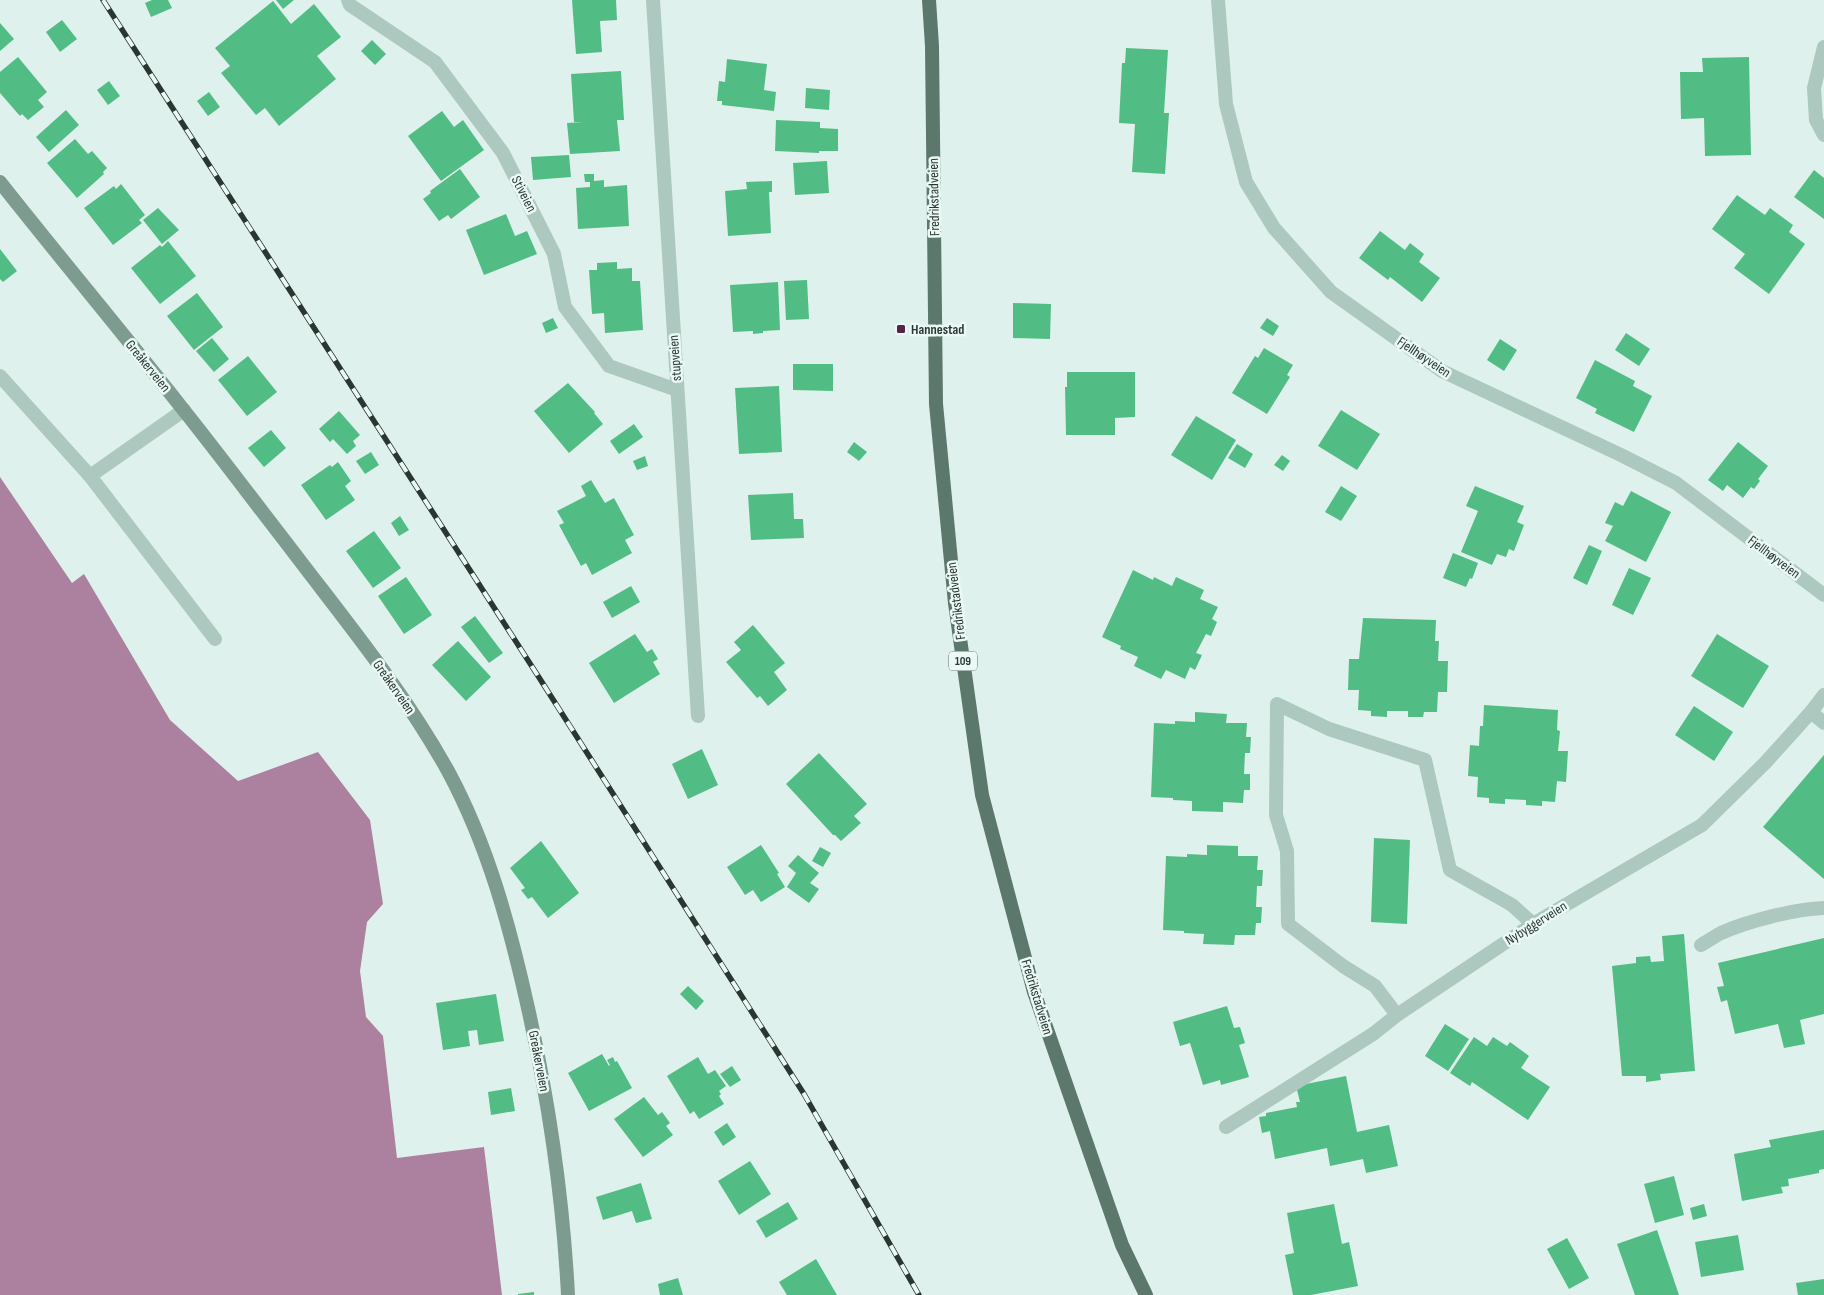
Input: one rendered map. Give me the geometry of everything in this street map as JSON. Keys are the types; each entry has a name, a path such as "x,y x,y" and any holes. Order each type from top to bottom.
{"main road":[{"name":"Fredrikstadveien","path":"929,0 932,46 936,404 955,604 982,795 1034,992 1122,1245 1146,1295"},
{"name":"Greåkerveien","path":"0,182 184,410 381,666 449,773 495,882 515,950 548,1109 559,1193 568,1295"}],"street":[{"name":"Stiveien","path":"348,0 350,5 435,62 503,153 554,254 565,307 610,366 677,390"},
{"name":"stupveien","path":"653,0 698,716"},
{"name":"Fjellhøyveien","path":"1218,0 1226,104 1246,182 1274,228 1331,292 1442,371 1621,455 1676,483 1824,595"},
{"path":"1824,47 1814,88 1816,120 1824,135"},
{"path":"0,376 90,476 215,639"},
{"path":"90,476 184,410"},
{"name":"Nybyggerveien","path":"1226,1127 1374,1034 1397,1016 1532,924 1702,825 1765,763 1824,695"},
{"path":"1397,1016 1375,986 1344,966 1288,924 1287,851 1276,815 1277,704 1329,729 1425,760 1450,870 1512,906 1532,924"},
{"path":"1811,712 1824,723"},
{"path":"1701,945 1722,933 1762,919 1814,908 1824,908"}],"shaded area":[{"path":"0,477 72,583 84,574 170,720 238,781 318,752 370,820 383,904 367,922 360,971 366,1017 383,1036 397,1158 484,1147 502,1295 0,1295"}],"building":[{"path":"152,0 168,0 172,8 151,17 145,3"},
{"path":"276,0 294,0 283,9"},
{"path":"572,0 616,0 617,20 600,21 602,52 576,54"},
{"path":"273,1 291,24 314,4 341,37 317,56 336,79 279,126 265,108 256,115 221,73 230,66 215,48"},
{"path":"62,20 77,39 60,52 46,32"},
{"path":"0,23 14,39 0,51"},
{"path":"372,40 386,54 375,65 361,51"},
{"path":"1126,48 1168,50 1164,113 1169,113 1165,174 1132,172 1135,124 1119,123 1122,63 1125,63"},
{"path":"18,57 47,92 38,100 44,107 28,120 22,114 20,116 0,93 0,72"},
{"path":"1749,57 1751,155 1705,156 1704,118 1681,119 1680,72 1703,72 1702,58"},
{"path":"727,59 767,64 764,90 776,92 774,111 722,105 722,101 717,101 719,81 725,82"},
{"path":"621,71 624,120 617,120 620,151 570,154 567,123 583,122 574,122 571,74"},
{"path":"109,81 120,96 108,105 97,90"},
{"path":"806,88 830,90 829,110 805,108"},
{"path":"209,92 220,107 208,116 197,101"},
{"path":"66,110 79,125 49,152 36,137"},
{"path":"442,111 454,127 463,120 484,150 441,181 408,136"},
{"path":"776,120 820,122 820,128 838,129 838,151 819,151 819,153 775,151"},
{"path":"75,139 88,154 92,151 107,168 103,172 104,174 77,198 47,163"},
{"path":"569,155 571,177 533,180 531,157"},
{"path":"827,161 829,193 795,195 793,163"},
{"path":"460,169 480,197 451,219 448,215 439,221 423,199 431,193 430,191"},
{"path":"1814,170 1824,178 1824,219 1794,197"},
{"path":"584,174 594,174 594,181 604,180 604,187 627,185 629,226 578,229 576,188 590,187 590,182 585,182"},
{"path":"772,181 772,192 769,192 771,233 728,236 725,191 747,189 746,182"},
{"path":"121,184 145,215 139,220 142,223 113,245 84,208 114,186 116,189"},
{"path":"1737,195 1765,215 1770,208 1793,225 1789,232 1805,244 1769,294 1734,268 1745,254 1712,229"},
{"path":"158,208 179,230 162,244 143,220"},
{"path":"506,214 515,236 527,231 537,254 484,275 466,230"},
{"path":"1380,231 1405,250 1410,243 1424,254 1419,262 1440,278 1422,302 1390,277 1388,280 1359,258"},
{"path":"168,241 196,276 160,304 131,268"},
{"path":"0,249 17,271 3,282 0,279"},
{"path":"617,262 617,269 632,268 632,281 640,281 643,330 605,333 604,313 592,314 589,270 597,270 597,263"},
{"path":"807,280 809,319 786,320 784,281"},
{"path":"778,282 780,330 763,331 763,333 753,334 753,331 733,332 730,285"},
{"path":"197,293 223,327 194,350 167,316"},
{"path":"1013,303 1051,304 1050,339 1013,338"},
{"path":"553,318 558,328 546,333 542,323"},
{"path":"1267,318 1279,326 1273,336 1260,328"},
{"path":"1626,333 1650,349 1639,366 1615,350"},
{"path":"212,338 229,359 214,372 196,351"},
{"path":"1500,339 1517,350 1504,371 1487,360"},
{"path":"1264,348 1293,365 1287,375 1290,377 1267,414 1232,393 1255,356 1258,358"},
{"path":"248,356 277,392 247,416 218,380"},
{"path":"1595,360 1635,381 1633,386 1652,396 1634,432 1595,413 1597,409 1576,398"},
{"path":"793,364 833,364 833,391 793,390"},
{"path":"1067,372 1135,372 1135,417 1115,418 1115,435 1066,435 1065,387 1067,387"},
{"path":"568,383 595,412 603,424 569,453 534,411"},
{"path":"779,386 782,452 739,454 735,388"},
{"path":"1341,410 1380,434 1357,470 1318,446"},
{"path":"339,411 360,435 353,441 356,446 347,454 333,439 330,442 319,429"},
{"path":"1196,416 1236,440 1212,480 1171,455"},
{"path":"634,424 643,437 619,454 610,441"},
{"path":"271,430 286,448 264,467 248,448"},
{"path":"854,442 867,452 859,461 847,452"},
{"path":"1738,442 1768,466 1758,479 1760,481 1754,489 1751,487 1743,498 1727,485 1723,491 1708,480"},
{"path":"1237,444 1253,454 1245,468 1228,458"},
{"path":"371,452 379,465 365,474 356,461"},
{"path":"1282,455 1290,461 1283,471 1274,465"},
{"path":"645,456 648,466 637,470 633,461"},
{"path":"338,462 351,481 345,486 355,500 326,520 301,485 330,465 332,467"},
{"path":"591,480 605,503 614,498 634,535 625,540 632,553 592,575 586,563 581,566 559,525 564,523 557,511 586,496 581,486"},
{"path":"1341,486 1357,496 1341,521 1325,512"},
{"path":"1475,486 1524,506 1517,522 1524,525 1514,551 1509,549 1506,557 1497,554 1492,565 1461,552 1478,511 1466,506"},
{"path":"1631,491 1671,512 1646,562 1605,541 1613,526 1605,523 1615,502 1623,506"},
{"path":"793,493 794,519 803,519 804,538 751,540 748,495"},
{"path":"400,516 409,530 399,536 391,523"},
{"path":"374,531 401,568 373,588 346,551"},
{"path":"1589,545 1602,551 1587,585 1573,578"},
{"path":"1453,553 1478,563 1472,579 1470,578 1466,587 1443,578"},
{"path":"1629,568 1651,578 1633,615 1612,605"},
{"path":"1133,570 1153,580 1154,577 1172,586 1176,577 1204,590 1200,599 1218,607 1212,619 1217,622 1211,636 1206,634 1196,653 1202,655 1195,670 1190,667 1185,679 1166,670 1161,679 1134,666 1138,657 1120,649 1121,646 1102,637"},
{"path":"406,577 432,615 404,634 378,596"},
{"path":"631,586 640,602 612,618 603,602"},
{"path":"475,616 503,653 489,663 461,627"},
{"path":"1363,618 1436,620 1435,641 1439,641 1438,661 1448,661 1447,692 1438,692 1437,712 1424,712 1423,717 1408,717 1408,711 1387,711 1387,717 1371,716 1371,711 1358,710 1359,690 1348,690 1349,659 1359,659"},
{"path":"753,625 785,663 774,672 787,690 768,706 760,696 757,698 726,662 741,650 734,642"},
{"path":"635,634 647,652 652,649 658,659 653,662 660,674 614,703 589,663"},
{"path":"1717,634 1769,666 1743,708 1691,676"},
{"path":"458,641 491,677 466,701 432,665"},
{"path":"1484,705 1558,710 1557,730 1560,731 1558,751 1568,751 1566,782 1557,781 1555,802 1542,801 1542,806 1526,805 1526,800 1505,799 1505,804 1489,803 1489,798 1477,797 1478,777 1468,776 1470,745 1479,746 1480,726 1483,726"},
{"path":"1694,706 1733,732 1714,761 1675,735"},
{"path":"1195,712 1227,714 1226,723 1247,723 1246,737 1251,737 1250,753 1245,753 1244,774 1250,774 1250,790 1244,790 1243,803 1223,802 1223,812 1192,811 1192,801 1151,797 1154,723 1175,724 1175,721 1195,722"},
{"path":"702,749 718,785 688,799 672,764"},
{"path":"819,753 867,804 854,816 861,823 841,841 833,835 786,784"},
{"path":"1824,755 1824,879 1763,827"},
{"path":"1374,838 1410,840 1407,924 1371,922"},
{"path":"541,841 579,893 548,918 532,897 528,899 521,890 525,888 510,868"},
{"path":"761,845 779,873 777,874 785,887 761,902 753,890 745,895 727,867"},
{"path":"1207,845 1238,846 1238,856 1258,856 1257,870 1263,870 1262,886 1257,886 1256,907 1262,907 1261,923 1256,923 1255,935 1235,935 1234,945 1203,944 1204,934 1163,930 1166,856 1187,857 1187,854 1207,855"},
{"path":"820,847 831,853 823,867 812,861"},
{"path":"798,855 819,873 810,883 819,889 809,903 787,887 796,873 788,866"},
{"path":"1684,934 1695,1071 1660,1074 1661,1080 1646,1082 1646,1076 1622,1076 1612,966 1636,963 1636,957 1650,956 1651,962 1664,961 1662,936"},
{"path":"1824,938 1824,1014 1800,1020 1805,1044 1784,1048 1778,1024 1735,1034 1727,1000 1721,1002 1717,987 1724,986 1718,963"},
{"path":"688,986 704,1001 696,1010 680,994"},
{"path":"496,994 504,1041 479,1045 477,1030 468,1031 470,1046 443,1050 436,1003"},
{"path":"1227,1006 1234,1028 1240,1027 1245,1043 1239,1045 1249,1077 1221,1085 1220,1080 1203,1085 1190,1043 1180,1046 1173,1022"},
{"path":"1445,1024 1469,1039 1448,1071 1425,1056"},
{"path":"1474,1037 1487,1046 1493,1037 1507,1046 1510,1042 1529,1056 1521,1068 1550,1087 1528,1120 1472,1082 1470,1086 1450,1073"},
{"path":"602,1054 609,1066 607,1060 613,1057 615,1062 617,1061 632,1088 589,1111 568,1073"},
{"path":"698,1057 708,1074 715,1070 726,1086 719,1091 721,1094 719,1096 724,1104 699,1119 694,1111 690,1114 667,1076"},
{"path":"732,1066 741,1080 730,1087 720,1074"},
{"path":"1346,1076 1357,1132 1389,1125 1398,1166 1366,1173 1363,1159 1330,1166 1327,1148 1275,1159 1270,1131 1262,1133 1259,1117 1266,1116 1266,1113 1297,1107 1296,1102 1300,1102 1296,1086"},
{"path":"511,1088 515,1111 491,1115 488,1092"},
{"path":"644,1097 658,1115 662,1112 670,1123 666,1126 673,1135 643,1157 614,1119"},
{"path":"727,1123 736,1137 723,1146 714,1132"},
{"path":"1824,1130 1824,1169 1819,1170 1819,1173 1788,1179 1789,1186 1781,1187 1783,1193 1742,1201 1734,1154 1771,1147 1769,1140"},
{"path":"750,1161 771,1194 739,1215 718,1181"},
{"path":"1674,1176 1684,1215 1655,1223 1644,1184"},
{"path":"641,1183 652,1219 636,1223 632,1211 603,1220 596,1197"},
{"path":"788,1202 798,1219 766,1238 756,1221"},
{"path":"1334,1204 1342,1244 1349,1242 1358,1286 1311,1295 1293,1295 1285,1255 1294,1253 1287,1213"},
{"path":"1704,1204 1707,1216 1693,1220 1690,1208"},
{"path":"1657,1230 1679,1295 1635,1295 1617,1244"},
{"path":"1738,1235 1744,1270 1701,1277 1695,1242"},
{"path":"1567,1238 1589,1278 1569,1289 1547,1249"},
{"path":"816,1259 837,1295 787,1295 779,1282"},
{"path":"678,1278 683,1295 660,1295 658,1284"},
{"path":"1824,1279 1824,1295 1798,1295 1796,1283"},
{"path":"534,1292 534,1295 518,1295 518,1294"}],"railway":[{"path":"103,0 540,679 804,1094 919,1295"}],"place":[{"name":"Hannestad","path":"901,329"}]}
